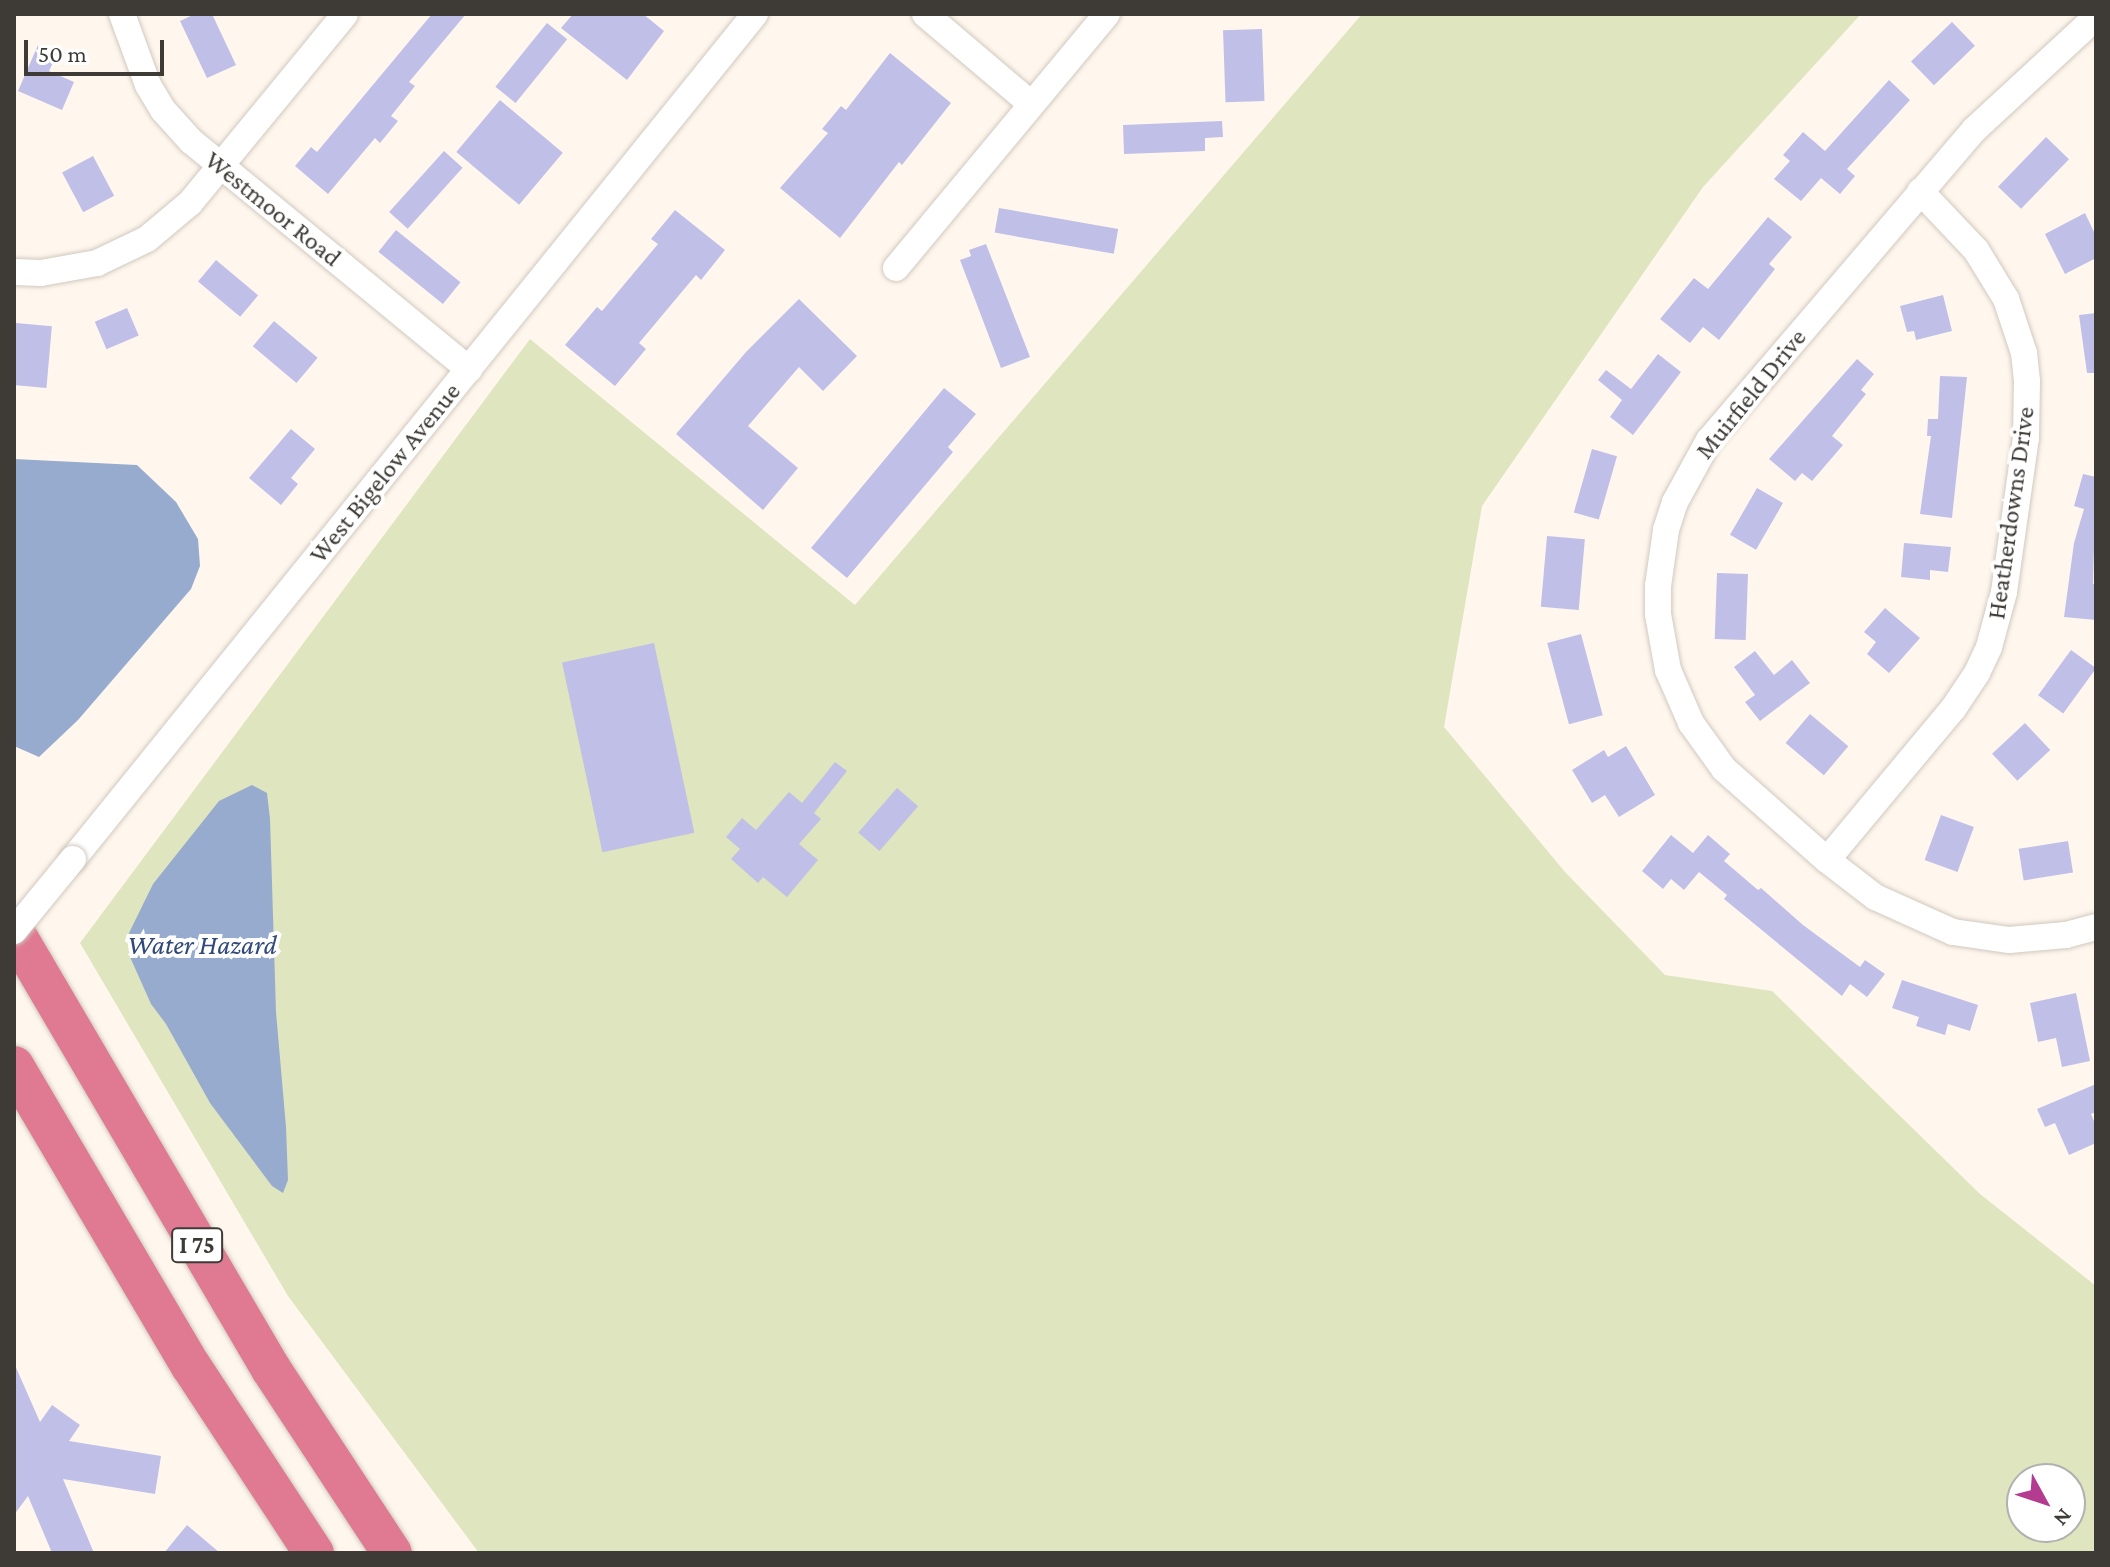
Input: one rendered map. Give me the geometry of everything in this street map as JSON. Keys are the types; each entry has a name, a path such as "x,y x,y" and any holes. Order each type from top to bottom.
{"highway":[{"name":"I 75","path":"14,931 271,1369 392,1553"},
{"name":"I 75","path":"14,1066 191,1366 314,1553"}],"street":[{"name":"Westmoor Road","path":"122,14 137,60 163,110 191,141 469,369"},
{"path":"14,272 69,270 123,253 180,213 345,14"},
{"name":"West Bigelow Avenue","path":"14,931 755,14"},
{"path":"925,14 1031,104"},
{"path":"896,268 1107,14"},
{"name":"Muirfield Drive","path":"2096,17 1994,110 1920,191 1709,440 1675,502 1660,557 1658,600 1662,643 1673,684 1691,723 1724,769 1827,860 1875,897 1953,932 2009,940 2066,935 2096,927"},
{"name":"Heatherdowns Drive","path":"1827,860 1953,709 1977,673 1989,647 2004,592 2025,452 2027,381 2017,325 1999,286 1976,250 1920,191"}],"green space":[{"path":"1362,14 1861,14 1703,187 1482,506 1444,727 1565,872 1665,975 1772,991 1980,1194 2096,1286 2096,1553 479,1553 288,1296 80,943 530,339 855,605"}],"water":[{"path":"14,459 137,465 176,502 198,539 200,566 191,589 78,720 39,757 14,746"},
{"name":"Water Hazard","path":"252,785 267,793 270,819 276,1012 288,1180 283,1193 272,1186 210,1103 166,1024 151,1004 130,957 129,933 153,884 219,801"}],"building":[{"path":"195,14 212,14 236,65 207,78 180,21"},
{"path":"432,14 466,14 409,82 415,86 391,116 398,121 380,143 375,138 328,194 295,166 311,147 317,152"},
{"path":"573,14 643,14 664,31 627,80 561,28"},
{"path":"1952,22 1975,46 1934,85 1911,62"},
{"path":"547,23 567,39 516,103 495,87"},
{"path":"1262,29 1265,101 1226,102 1223,30"},
{"path":"38,45 57,54 49,71 74,82 62,110 18,91"},
{"path":"890,53 951,103 902,165 899,162 840,238 780,188 828,133 822,129 841,106 846,110"},
{"path":"1889,80 1910,100 1847,169 1855,176 1840,194 1821,178 1801,201 1774,179 1790,161 1783,155 1803,132 1825,151"},
{"path":"500,100 563,153 519,205 456,152"},
{"path":"1222,121 1223,137 1205,138 1205,151 1124,154 1123,125"},
{"path":"2046,137 2069,159 2021,209 1998,187"},
{"path":"444,151 463,168 408,229 389,212"},
{"path":"93,156 114,196 83,212 62,172"},
{"path":"999,208 1118,229 1114,254 995,233"},
{"path":"675,210 725,250 701,280 696,275 639,343 646,349 615,386 565,345 597,307 602,311 658,244 651,239"},
{"path":"2085,213 2096,236 2096,258 2065,274 2045,234"},
{"path":"1768,217 1792,237 1769,264 1775,269 1719,340 1703,327 1690,343 1660,319 1694,278 1708,289"},
{"path":"396,230 461,282 443,304 378,252"},
{"path":"986,244 1030,357 1001,368 960,260 971,256 969,250"},
{"path":"216,260 258,295 240,317 198,281"},
{"path":"1943,295 1952,331 1916,340 1914,331 1907,332 1900,306"},
{"path":"799,299 857,356 823,391 799,367 748,426 798,468 763,510 676,434 746,352"},
{"path":"127,308 139,336 107,349 95,322"},
{"path":"2096,313 2096,373 2087,373 2079,315"},
{"path":"274,321 318,358 296,383 253,346"},
{"path":"16,323 52,326 46,388 14,385"},
{"path":"1658,354 1681,372 1633,435 1610,417 1622,400 1598,380 1606,370 1631,389"},
{"path":"1857,359 1874,374 1861,390 1866,394 1832,436 1843,445 1812,481 1802,473 1795,481 1769,459"},
{"path":"1940,376 1967,377 1952,518 1920,514 1931,436 1927,436 1928,419 1938,419"},
{"path":"944,388 976,414 948,447 953,452 847,578 811,548"},
{"path":"291,429 315,449 291,478 298,484 281,505 249,478"},
{"path":"1592,449 1617,456 1599,520 1574,512"},
{"path":"2083,474 2096,477 2093,584 2096,584 2096,620 2064,617 2074,543 2084,509 2074,506"},
{"path":"1757,488 1783,503 1756,550 1730,535"},
{"path":"1547,536 1585,539 1579,610 1541,607"},
{"path":"1904,543 1951,547 1948,572 1930,570 1930,580 1901,577"},
{"path":"1717,573 1748,574 1746,640 1715,639"},
{"path":"1885,608 1920,638 1889,673 1867,654 1876,642 1864,632"},
{"path":"1581,634 1603,715 1569,724 1547,643"},
{"path":"654,643 694,833 602,852 562,663"},
{"path":"2071,650 2096,668 2063,714 2038,695"},
{"path":"1755,651 1774,675 1792,660 1810,683 1760,721 1745,702 1755,695 1734,667"},
{"path":"1810,714 1848,746 1824,775 1786,743"},
{"path":"2025,723 2050,750 2017,781 1992,754"},
{"path":"1626,746 1655,795 1619,817 1605,795 1592,803 1572,770 1604,750 1608,757"},
{"path":"835,762 847,771 814,813 821,819 799,844 818,860 787,897 763,877 758,883 731,859 740,849 726,837 742,818 756,830 789,792 802,803"},
{"path":"897,788 918,806 879,851 858,833"},
{"path":"1941,815 1974,827 1957,872 1925,860"},
{"path":"1671,835 1693,853 1708,835 1730,854 1724,861 1758,890 1761,888 1803,925 1860,967 1865,960 1885,974 1867,997 1850,984 1842,996 1724,899 1727,895 1699,872 1684,890 1671,879 1663,889 1642,871"},
{"path":"2068,841 2073,873 2024,880 2019,849"},
{"path":"1902,980 1978,1005 1970,1031 1948,1024 1945,1035 1916,1026 1919,1017 1892,1008"},
{"path":"2076,993 2090,1061 2062,1067 2056,1038 2038,1042 2030,1003"},
{"path":"2096,1084 2096,1112 2091,1114 2096,1126 2096,1143 2069,1155 2055,1123 2045,1127 2037,1109"},
{"path":"14,1363 40,1422 52,1405 80,1425 69,1441 161,1456 155,1494 63,1479 94,1553 52,1553 28,1496 14,1515"},
{"path":"187,1525 220,1553 164,1553"}]}
